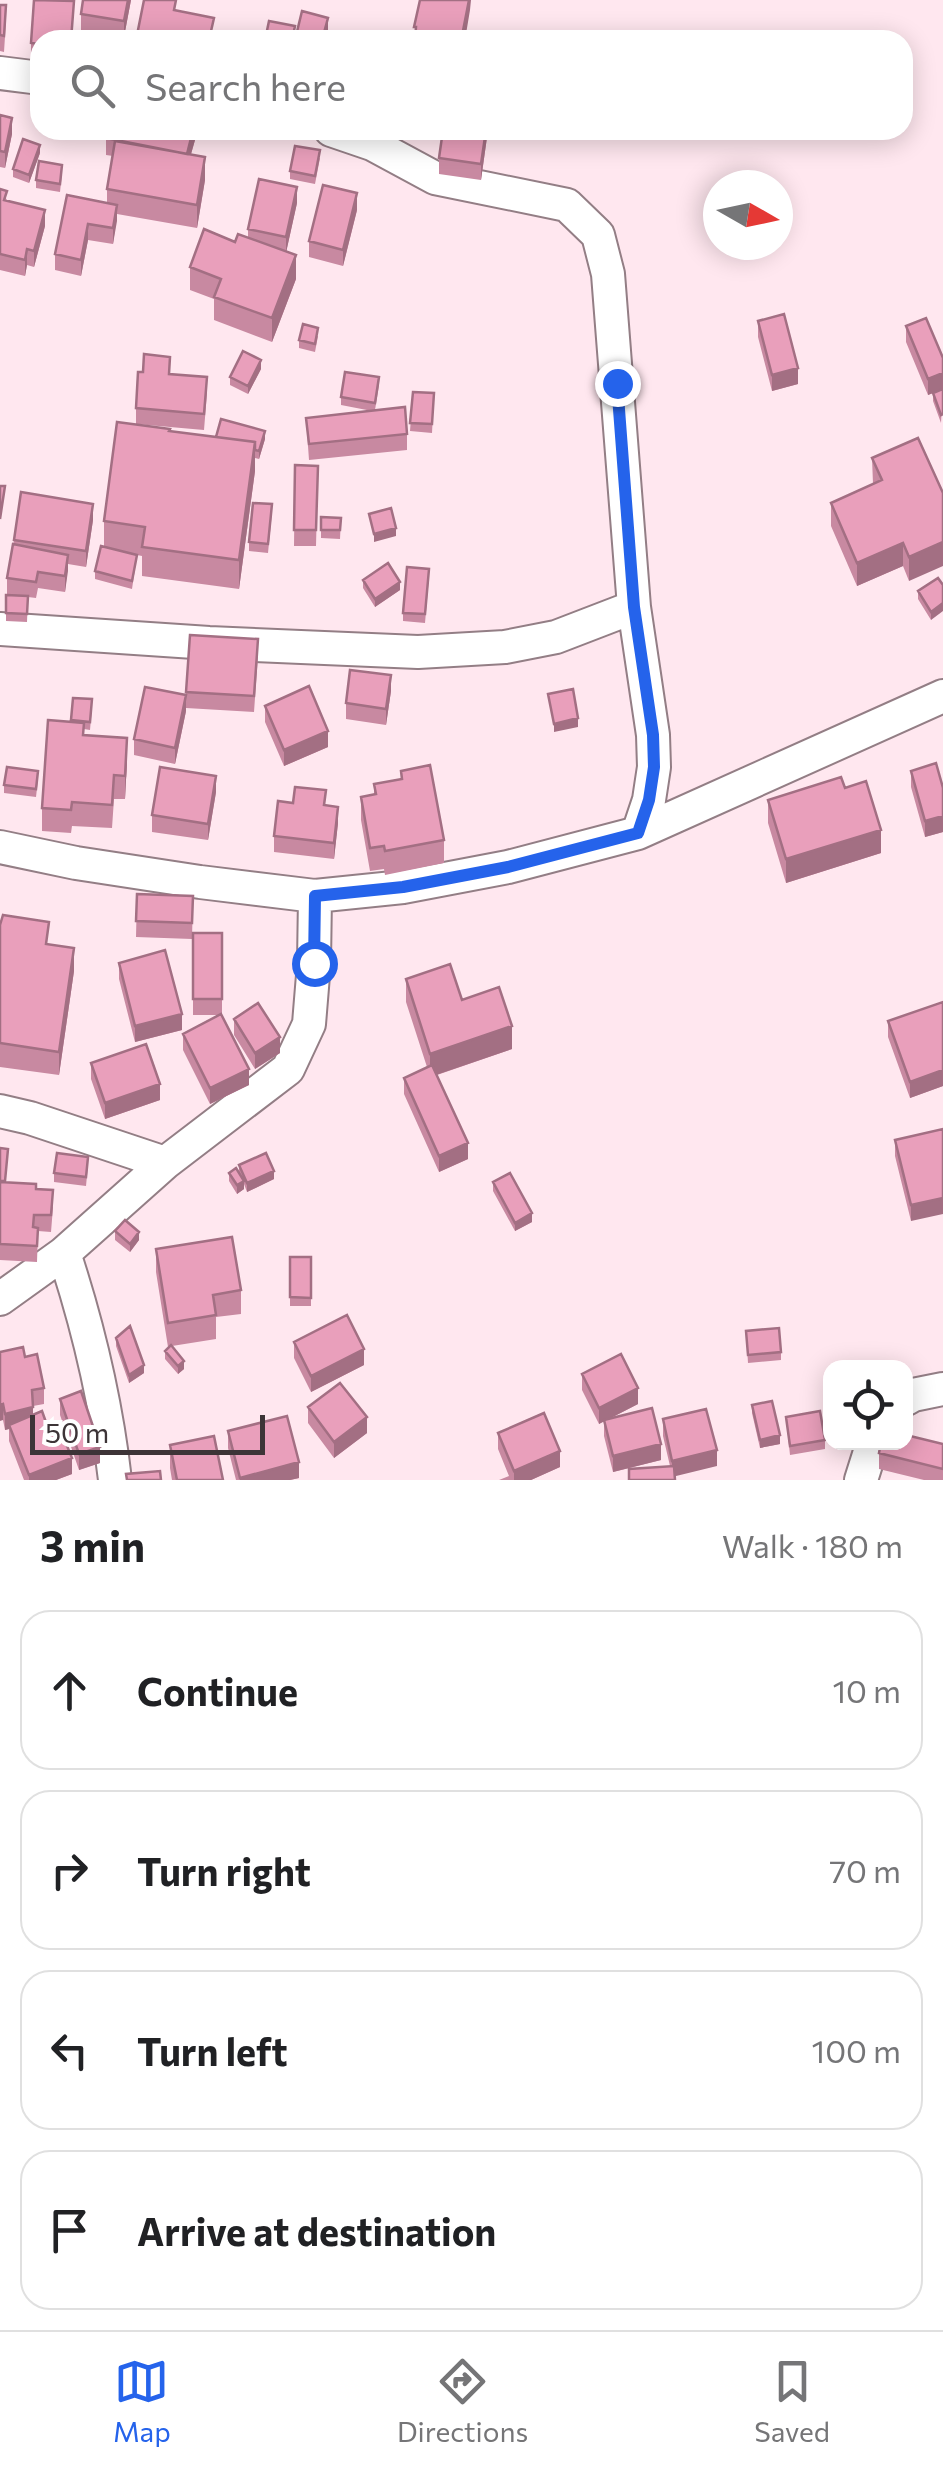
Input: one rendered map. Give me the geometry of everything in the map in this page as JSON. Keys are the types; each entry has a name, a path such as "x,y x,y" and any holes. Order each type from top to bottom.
{"street":[{"path":"0,73 30,77"},
{"path":"360,140 435,178 567,205 598,234 608,274 634,607 653,735 649,800 638,833"},
{"path":"0,629 418,652 505,647 556,637 634,607"},
{"path":"0,847 76,864 315,896 403,887 508,867 638,833 943,696"},
{"path":"0,1299 64,1254 165,1163 288,1069 309,1024 315,896"},
{"path":"0,1111 165,1163"},
{"path":"64,1254 98,1372 114,1480"},
{"path":"913,1395 943,1389"},
{"path":"853,1479 869,1450"}],"building":[{"path":"34,0 74,1 72,30 32,30"},
{"path":"83,0 128,0 124,21 81,14"},
{"path":"144,0 176,0 174,10 214,18 211,30 138,30"},
{"path":"420,0 469,0 463,30 414,27"},
{"path":"0,5 6,5 4,36 0,35"},
{"path":"302,11 328,18 325,30 297,30"},
{"path":"269,21 295,26 294,30 267,30"},
{"path":"0,115 12,118 5,152 0,151"},
{"path":"23,139 40,145 29,175 13,169"},
{"path":"116,140 190,140 187,154"},
{"path":"442,140 485,140 481,164 439,158"},
{"path":"115,141 205,157 197,205 107,189"},
{"path":"295,146 320,150 315,176 290,171"},
{"path":"39,161 62,165 60,184 36,180"},
{"path":"259,179 297,187 286,237 248,229"},
{"path":"323,185 357,193 343,250 309,241"},
{"path":"0,189 7,191 4,200 45,210 34,251 27,249 25,260 0,254"},
{"path":"67,195 117,205 113,228 88,224 81,260 55,254"},
{"path":"204,229 235,242 238,234 296,255 272,318 214,297 221,279 190,267"},
{"path":"784,314 798,368 772,375 758,321"},
{"path":"926,318 943,358 943,373 928,379 906,326"},
{"path":"303,324 318,328 315,344 299,340"},
{"path":"243,351 261,360 248,386 230,377"},
{"path":"144,354 170,357 169,374 207,377 204,414 136,408 138,372 143,372"},
{"path":"345,372 379,377 375,403 341,397"},
{"path":"943,389 943,414 941,415 933,393"},
{"path":"413,392 434,393 432,424 410,423"},
{"path":"405,407 407,434 309,444 306,418"},
{"path":"221,419 265,431 259,451 255,450 255,442 216,437"},
{"path":"117,422 255,442 239,560 142,547 145,527 104,521"},
{"path":"918,438 943,493 943,542 909,557 903,543 857,563 831,503 882,480 872,458"},
{"path":"295,465 318,466 316,530 294,530"},
{"path":"0,486 5,486 0,519"},
{"path":"21,492 93,504 86,551 14,540"},
{"path":"253,503 272,504 268,544 249,542"},
{"path":"391,508 396,528 374,534 369,514"},
{"path":"321,517 341,518 340,530 321,530"},
{"path":"13,544 68,555 65,576 38,572 36,582 7,578"},
{"path":"101,546 137,555 132,581 95,571"},
{"path":"388,563 400,582 375,599 363,580"},
{"path":"407,567 429,569 425,614 403,613"},
{"path":"938,578 943,585 943,603 931,612 918,591"},
{"path":"6,595 28,596 27,614 6,613"},
{"path":"190,635 258,639 254,696 186,692"},
{"path":"350,670 391,675 386,709 346,703"},
{"path":"309,686 328,731 284,750 265,706"},
{"path":"145,687 186,695 175,748 134,739"},
{"path":"573,689 578,718 554,724 548,694"},
{"path":"73,698 92,699 90,722 71,720"},
{"path":"48,720 84,723 83,735 127,738 125,776 114,775 112,805 72,802 71,810 42,808"},
{"path":"936,763 943,788 943,816 925,821 911,771"},
{"path":"430,765 444,840 385,851 384,846 370,848 361,797 376,794 374,784 402,779 401,771"},
{"path":"7,767 38,771 36,789 4,785"},
{"path":"160,767 216,776 208,824 152,815"},
{"path":"841,777 845,788 866,781 881,830 786,859 768,800"},
{"path":"295,787 326,790 324,805 338,807 334,843 274,836 278,801 293,803"},
{"path":"137,894 193,896 192,923 136,921"},
{"path":"3,915 49,922 46,944 74,948 59,1052 0,1043"},
{"path":"193,933 222,933 222,999 193,999"},
{"path":"165,950 182,1014 135,1026 119,963"},
{"path":"450,964 462,1000 499,987 512,1026 430,1054 406,979"},
{"path":"943,1002 943,1070 910,1082 888,1021"},
{"path":"258,1003 280,1037 255,1053 234,1019"},
{"path":"221,1014 249,1069 210,1088 183,1034"},
{"path":"146,1044 160,1084 105,1103 91,1063"},
{"path":"432,1065 468,1143 439,1156 404,1078"},
{"path":"943,1129 943,1198 911,1205 895,1140"},
{"path":"0,1148 8,1149 5,1181 0,1181"},
{"path":"57,1153 88,1157 86,1177 54,1173"},
{"path":"266,1153 274,1171 247,1183 239,1165"},
{"path":"236,1168 244,1181 237,1185 229,1173"},
{"path":"510,1173 532,1213 515,1223 493,1182"},
{"path":"0,1182 36,1184 36,1189 53,1190 51,1215 34,1215 37,1246 0,1244"},
{"path":"125,1220 139,1232 130,1244 115,1231"},
{"path":"232,1237 241,1290 213,1295 216,1315 168,1323 156,1249"},
{"path":"290,1257 311,1257 311,1298 290,1297"},
{"path":"347,1315 364,1349 311,1376 294,1342"},
{"path":"130,1326 144,1365 129,1375 116,1338"},
{"path":"779,1328 781,1352 748,1355 746,1331"},
{"path":"171,1345 184,1361 178,1366 165,1351"},
{"path":"23,1347 25,1357 37,1354 44,1388 32,1390 33,1407 5,1414 3,1404 0,1405 0,1352"},
{"path":"621,1354 638,1388 599,1408 582,1374"},
{"path":"340,1383 367,1417 334,1442 308,1407"},
{"path":"81,1391 100,1447 79,1454 60,1399"},
{"path":"772,1401 780,1435 760,1440 752,1405"},
{"path":"652,1408 661,1444 613,1456 604,1420"},
{"path":"706,1409 717,1450 672,1461 663,1419"},
{"path":"42,1411 48,1428 58,1424 72,1458 29,1475 9,1425"},
{"path":"820,1411 823,1440 790,1446 786,1417"},
{"path":"544,1413 560,1451 514,1471 498,1433"},
{"path":"287,1416 299,1462 240,1478 228,1431"},
{"path":"214,1436 223,1480 177,1480 170,1445"},
{"path":"913,1437 943,1444 943,1469 879,1453 913,1450"},
{"path":"674,1466 675,1480 629,1480 629,1469"},
{"path":"160,1471 161,1480 127,1480 126,1474"}],"route":[{"path":"314,963 315,896 403,887 508,867 638,833 649,800 653,735 634,607 617,383"}]}
